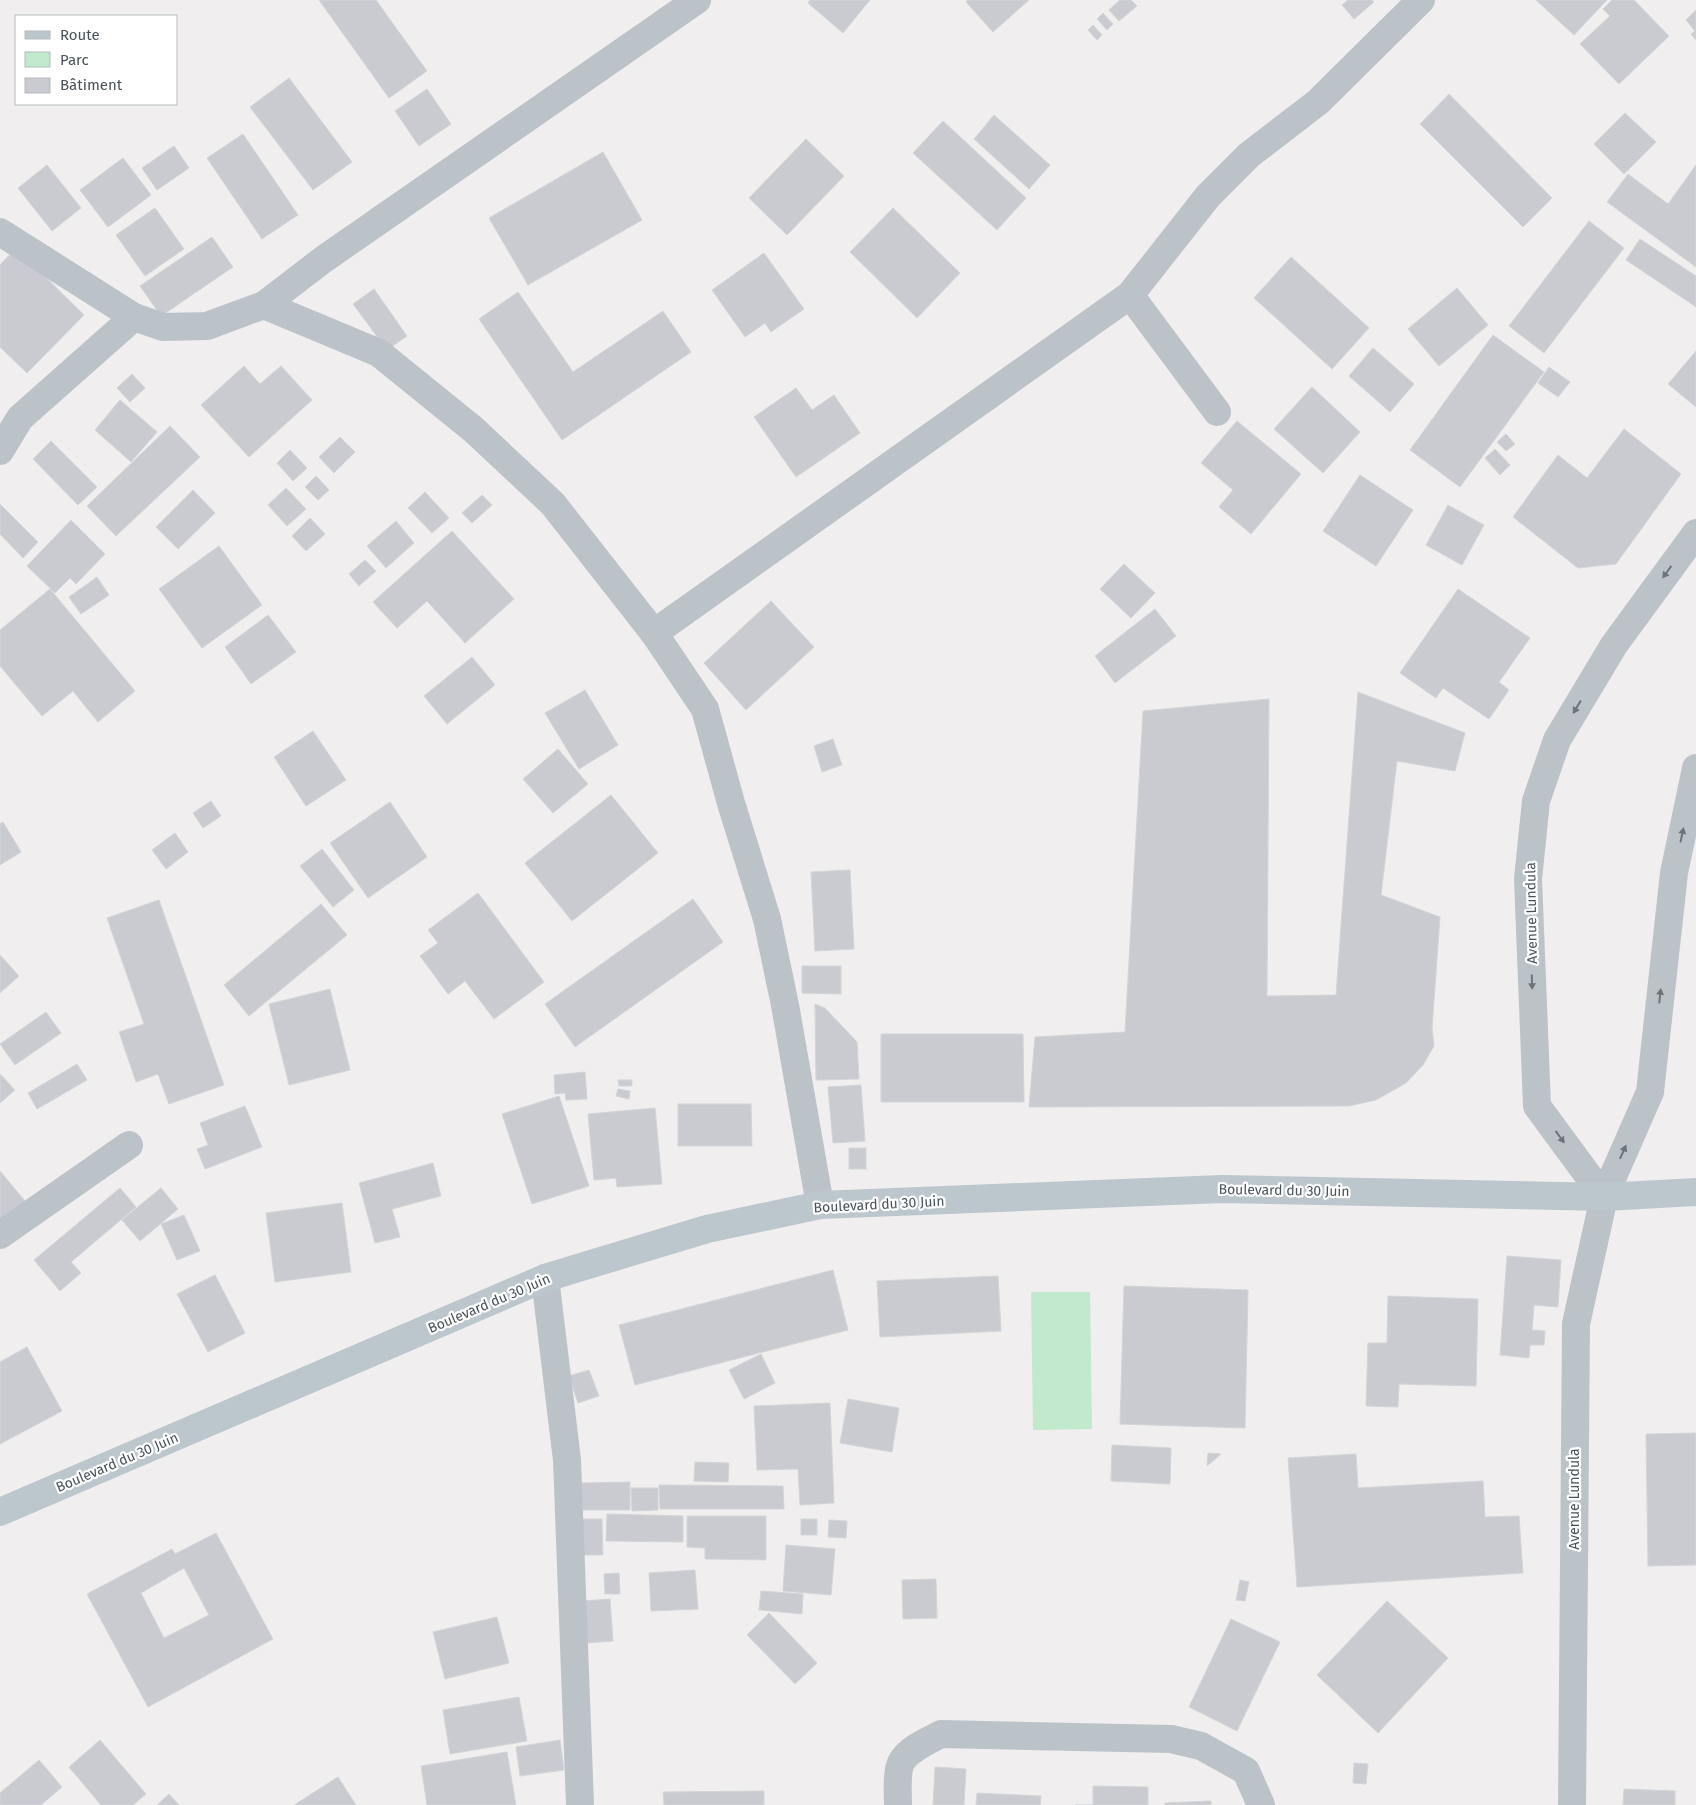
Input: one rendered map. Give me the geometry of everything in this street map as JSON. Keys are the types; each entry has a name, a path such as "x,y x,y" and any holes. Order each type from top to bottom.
{"street":[{"path":"0,232 134,317 163,327 207,326 264,305 324,259 697,0"},
{"path":"654,634 1130,295 1215,189 1249,155 1318,102 1421,0"},
{"path":"1130,295 1217,412"},
{"path":"264,305 379,353 474,430 552,504 654,634 705,709 731,804 767,918 785,1006 820,1205"},
{"path":"0,451 20,418 134,317"},
{"name":"Avenue Lundula","path":"1604,1197 1537,1106 1528,879 1536,802 1557,740 1614,645 1696,532"},
{"name":"Avenue Lundula","path":"1572,1805 1576,1324 1604,1197 1650,1092 1674,873 1696,768"},
{"path":"0,1235 128,1145"},
{"name":"Boulevard du 30 Juin","path":"0,1512 545,1278 707,1229 820,1205 1222,1188 1604,1197 1696,1192"},
{"path":"545,1278 567,1460 580,1805"},
{"path":"898,1805 899,1768 902,1761 913,1749 941,1734 1171,1739 1201,1746 1246,1771 1261,1805"}],"green space":[{"path":"1031,1292 1090,1292 1092,1429 1033,1430"}],"building":[{"path":"319,0 376,0 427,71 389,98"},
{"path":"810,0 870,0 843,33 808,3"},
{"path":"968,0 1029,0 993,32 966,2"},
{"path":"1120,0 1131,0 1137,6 1119,21 1109,10"},
{"path":"1348,0 1372,0 1374,2 1354,19 1342,5"},
{"path":"1536,0 1607,0 1574,35"},
{"path":"1612,0 1634,0 1669,36 1619,84 1580,44 1610,16 1603,9"},
{"path":"1696,10 1696,40 1691,34 1695,31 1686,20"},
{"path":"1103,13 1113,24 1107,30 1097,19"},
{"path":"1093,25 1102,35 1097,40 1088,30"},
{"path":"289,78 352,162 313,190 250,107"},
{"path":"427,89 451,124 419,146 395,111"},
{"path":"1449,94 1552,198 1523,227 1420,124"},
{"path":"1625,113 1656,142 1624,174 1594,144"},
{"path":"994,115 1050,165 1029,189 974,139"},
{"path":"943,121 1026,198 997,230 913,153"},
{"path":"243,134 298,215 262,239 207,158"},
{"path":"806,139 844,176 787,235 749,198"},
{"path":"174,146 189,168 157,190 142,168"},
{"path":"603,152 642,220 528,285 489,218"},
{"path":"123,158 151,195 108,227 80,190"},
{"path":"47,165 81,208 52,231 18,188"},
{"path":"1696,165 1696,267 1607,202 1628,174 1668,204"},
{"path":"155,208 184,249 145,276 116,235"},
{"path":"893,208 960,273 917,318 850,252"},
{"path":"1589,221 1624,248 1544,353 1509,326"},
{"path":"212,237 233,267 161,316 140,286"},
{"path":"1640,239 1696,276 1696,307 1626,260"},
{"path":"16,248 84,315 27,373 0,347 0,265"},
{"path":"764,253 804,309 771,332 765,323 745,337 712,290"},
{"path":"1291,257 1369,328 1332,369 1254,298"},
{"path":"1457,288 1488,325 1439,366 1408,329"},
{"path":"374,289 407,336 387,350 353,304"},
{"path":"518,292 573,372 663,311 691,352 562,440 479,319"},
{"path":"1493,335 1544,372 1460,487 1410,450"},
{"path":"1373,348 1414,384 1390,412 1349,376"},
{"path":"1696,351 1696,407 1668,384"},
{"path":"244,366 260,384 281,366 312,400 249,457 201,405"},
{"path":"1549,367 1570,382 1558,397 1538,383"},
{"path":"132,374 145,388 130,402 117,388"},
{"path":"1312,387 1360,432 1323,473 1274,429"},
{"path":"796,388 812,410 834,395 860,433 796,477 754,417"},
{"path":"120,400 157,432 131,462 95,430"},
{"path":"1237,421 1301,474 1251,534 1219,507 1233,490 1201,463"},
{"path":"170,426 200,457 116,536 87,506"},
{"path":"1624,429 1681,474 1616,564 1578,568 1513,517 1558,455 1587,478"},
{"path":"1506,434 1515,444 1506,451 1497,442"},
{"path":"340,437 355,452 334,473 319,457"},
{"path":"51,441 97,487 78,505 33,459"},
{"path":"1495,449 1510,465 1500,475 1485,458"},
{"path":"290,450 307,468 293,481 277,463"},
{"path":"1360,475 1413,510 1376,566 1323,531"},
{"path":"316,476 329,490 318,500 305,487"},
{"path":"286,488 306,509 287,526 268,505"},
{"path":"193,490 215,513 178,549 156,527"},
{"path":"425,492 449,518 432,533 408,508"},
{"path":"482,495 492,505 472,523 462,513"},
{"path":"0,504 38,542 23,558 0,534"},
{"path":"1448,505 1484,525 1462,565 1426,545"},
{"path":"310,518 325,534 306,551 292,536"},
{"path":"71,520 105,554 76,584 70,578 55,593 27,566"},
{"path":"396,521 414,543 386,568 367,546"},
{"path":"452,531 514,599 465,643 427,601 397,628 373,602"},
{"path":"219,546 262,605 202,648 159,589"},
{"path":"365,560 376,571 359,586 349,574"},
{"path":"1124,564 1155,593 1131,618 1100,589"},
{"path":"97,577 109,595 81,614 69,597"},
{"path":"50,589 135,691 98,722 73,691 42,716 0,666 0,630"},
{"path":"1458,589 1530,638 1499,682 1509,690 1489,719 1443,688 1436,698 1400,673"},
{"path":"771,601 814,647 746,710 704,663"},
{"path":"1155,609 1176,636 1115,683 1095,656"},
{"path":"268,615 296,652 251,684 225,647"},
{"path":"472,657 495,685 447,724 424,696"},
{"path":"585,690 618,745 579,769 545,713"},
{"path":"1358,692 1465,733 1455,771 1397,761 1381,895 1440,917 1432,1029 1434,1046 1423,1065 1406,1083 1376,1100 1349,1106 1029,1107 1035,1037 1125,1032 1143,711 1269,699 1267,996 1336,995"},
{"path":"313,731 346,780 306,806 274,757"},
{"path":"833,739 842,765 822,772 814,746"},
{"path":"558,749 588,784 553,813 523,779"},
{"path":"611,795 658,853 572,921 525,863"},
{"path":"211,801 221,816 203,828 193,813"},
{"path":"390,802 427,857 368,898 330,843"},
{"path":"3,822 21,852 0,865 0,824"},
{"path":"175,833 188,852 166,869 152,850"},
{"path":"322,849 354,890 333,907 300,866"},
{"path":"850,870 854,949 815,951 811,872"},
{"path":"478,893 544,982 494,1019 465,981 448,994 420,956 438,943 428,930"},
{"path":"693,899 723,942 575,1047 545,1004"},
{"path":"159,900 224,1085 169,1104 158,1074 136,1082 119,1032 144,1024 107,918"},
{"path":"321,904 347,935 249,1016 224,985"},
{"path":"0,955 19,976 0,993"},
{"path":"802,966 841,966 841,994 802,993"},
{"path":"330,989 350,1070 289,1085 269,1004"},
{"path":"815,1004 825,1008 857,1042 859,1079 816,1080"},
{"path":"46,1012 61,1033 15,1065 0,1044"},
{"path":"881,1034 1023,1034 1024,1102 881,1102"},
{"path":"77,1064 87,1080 37,1109 28,1093"},
{"path":"585,1072 587,1099 566,1100 565,1093 555,1094 554,1075"},
{"path":"0,1074 15,1090 0,1103"},
{"path":"618,1080 632,1080 632,1086 619,1086"},
{"path":"861,1085 865,1141 833,1143 828,1087"},
{"path":"618,1089 630,1091 629,1099 616,1096"},
{"path":"559,1096 589,1186 532,1204 502,1114"},
{"path":"678,1104 751,1104 752,1146 678,1146"},
{"path":"245,1106 262,1147 205,1169 197,1149 208,1145 200,1123"},
{"path":"655,1108 662,1184 617,1187 616,1178 594,1180 588,1114"},
{"path":"849,1148 866,1148 866,1169 849,1169"},
{"path":"433,1163 441,1196 392,1209 400,1237 375,1243 359,1183"},
{"path":"0,1171 25,1201 0,1221"},
{"path":"120,1188 136,1207 71,1262 81,1273 60,1291 34,1260"},
{"path":"161,1188 178,1209 140,1241 122,1220"},
{"path":"342,1203 351,1272 275,1282 266,1213"},
{"path":"184,1215 200,1251 177,1260 161,1224"},
{"path":"1507,1256 1561,1260 1558,1307 1534,1305 1532,1330 1545,1331 1544,1345 1530,1345 1529,1358 1500,1355"},
{"path":"833,1270 848,1330 635,1385 619,1325"},
{"path":"215,1275 245,1333 208,1352 177,1294"},
{"path":"998,1276 1001,1331 880,1337 877,1281"},
{"path":"1124,1286 1248,1290 1245,1428 1120,1424"},
{"path":"1388,1296 1478,1299 1476,1386 1399,1384 1398,1407 1366,1406 1368,1343 1387,1343"},
{"path":"27,1347 62,1411 0,1444 0,1362"},
{"path":"761,1354 775,1383 744,1399 729,1370"},
{"path":"589,1370 599,1396 578,1403 569,1376"},
{"path":"848,1399 899,1408 892,1452 840,1443"},
{"path":"830,1403 834,1503 800,1505 798,1469 757,1470 754,1406"},
{"path":"1696,1433 1696,1565 1648,1566 1646,1434"},
{"path":"1112,1445 1171,1448 1170,1484 1111,1481"},
{"path":"1208,1453 1221,1454 1207,1466"},
{"path":"1356,1454 1358,1488 1483,1481 1485,1517 1519,1516 1523,1573 1297,1587 1288,1458"},
{"path":"695,1462 729,1463 728,1482 694,1481"},
{"path":"630,1482 630,1510 581,1510 581,1483"},
{"path":"659,1485 783,1486 784,1509 660,1509"},
{"path":"631,1488 658,1488 658,1510 632,1511"},
{"path":"607,1514 683,1516 683,1542 606,1541"},
{"path":"687,1516 766,1516 766,1560 705,1559 705,1548 687,1547"},
{"path":"579,1519 602,1519 603,1555 580,1555"},
{"path":"801,1519 817,1519 817,1535 801,1535"},
{"path":"829,1520 847,1521 846,1538 828,1537"},
{"path":"216,1533 273,1639 148,1707 87,1594 172,1549 175,1554","holes":["184,1568 209,1615 164,1638 141,1593"]},
{"path":"786,1545 835,1549 831,1595 783,1591"},
{"path":"695,1570 698,1609 651,1611 649,1573"},
{"path":"619,1573 620,1594 605,1594 604,1574"},
{"path":"936,1579 937,1618 903,1619 902,1580"},
{"path":"1240,1580 1249,1582 1245,1601 1236,1600"},
{"path":"761,1591 803,1594 802,1614 759,1610"},
{"path":"610,1599 613,1641 587,1643 583,1601"},
{"path":"1387,1601 1448,1658 1378,1733 1317,1675"},
{"path":"769,1613 817,1663 795,1684 747,1635"},
{"path":"497,1617 509,1663 445,1679 433,1632"},
{"path":"1231,1619 1280,1642 1237,1731 1189,1707"},
{"path":"519,1697 527,1741 450,1754 443,1710"},
{"path":"100,1740 146,1794 133,1805 101,1805 69,1767"},
{"path":"560,1740 564,1770 520,1776 516,1747"},
{"path":"507,1752 516,1805 427,1805 421,1766"},
{"path":"39,1760 62,1787 41,1805 0,1805 0,1793"},
{"path":"1354,1763 1368,1764 1366,1784 1353,1783"},
{"path":"935,1767 966,1769 964,1805 933,1805"},
{"path":"338,1777 356,1805 294,1805"},
{"path":"1093,1786 1148,1787 1148,1805 1093,1805"},
{"path":"1624,1789 1675,1791 1675,1805 1623,1805"},
{"path":"764,1791 764,1805 664,1805 663,1792"},
{"path":"977,1793 1041,1796 1040,1805 976,1805"},
{"path":"169,1794 179,1805 157,1805"},
{"path":"1211,1801 1211,1805 1165,1805 1165,1803"}]}
